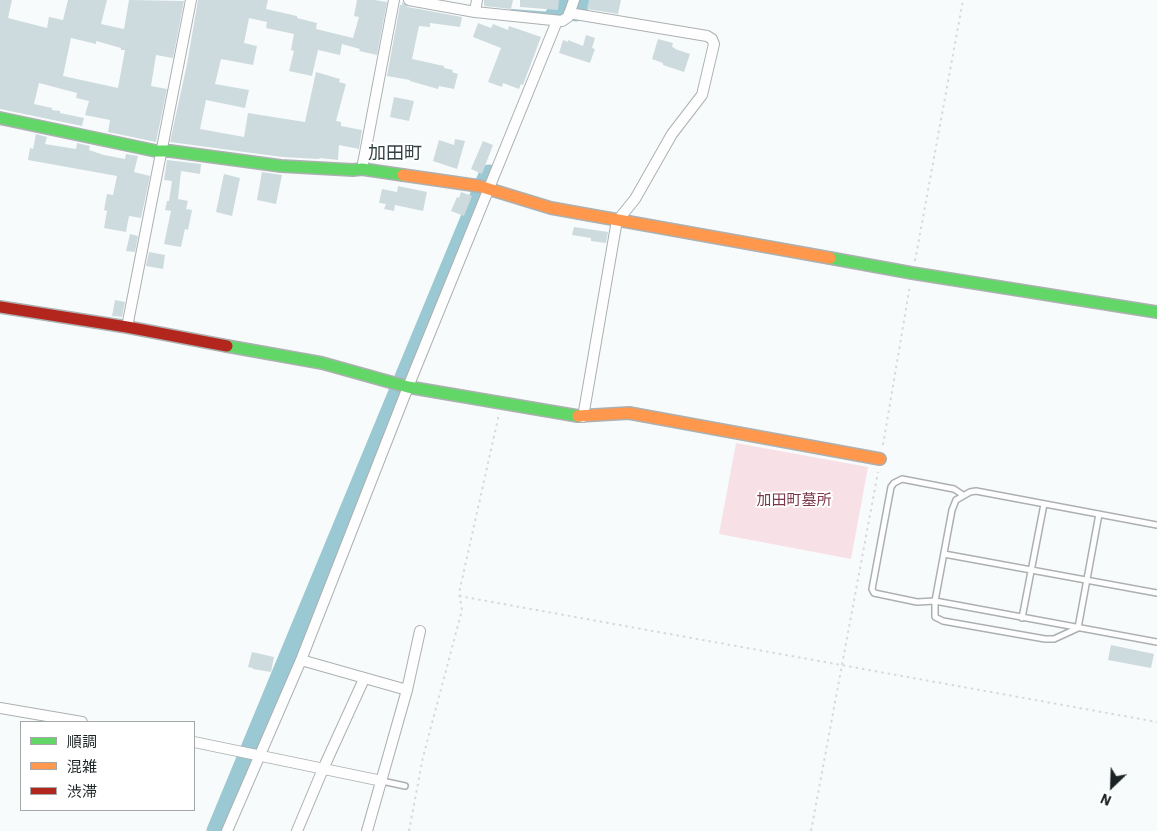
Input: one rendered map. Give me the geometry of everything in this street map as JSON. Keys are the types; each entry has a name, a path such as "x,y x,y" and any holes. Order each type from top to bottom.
{"street":[{"path":"127,327 163,151 191,0"},
{"path":"362,169 394,0"},
{"path":"409,0 475,12 557,21 562,21 568,17 574,0"},
{"path":"475,12 477,0"},
{"path":"569,13 708,36 714,44 702,95 672,134 635,198 617,220 584,417"},
{"path":"227,831 252,754 301,660 404,385 557,21"},
{"path":"0,118 163,151 281,166 362,169 486,188 551,208 912,273 1157,312"},
{"path":"0,306 322,363 404,385 501,403 584,417 629,413 880,459"},
{"path":"367,831 407,690 420,631"},
{"path":"301,660 407,690"},
{"path":"297,831 364,679"},
{"path":"0,708 76,721"},
{"path":"195,742 382,781"}],"lane":[{"path":"963,495 954,489 902,479 894,482 872,589 878,595 917,602 935,601 1157,642"},
{"path":"1078,628 1054,638 1045,639 943,621 935,616 935,601 952,510 956,500 963,495 976,491 1157,525"},
{"path":"1022,618 1044,504"},
{"path":"1078,628 1099,514"},
{"path":"944,554 1157,593"},
{"path":"382,781 405,786"}],"path":[{"path":"811,831 963,0"},
{"path":"410,831 423,757 462,610 460,596 501,403"},
{"path":"460,596 1157,722"}],"green space":[{"name":"加田町墓所","path":"736,443 868,467 851,559 719,534"}],"building":[{"path":"0,0 12,0 8,18 47,28 49,17 63,20 68,0 107,0 101,24 124,29 129,0 184,1 173,58 156,55 151,86 167,89 156,142 108,132 110,120 85,115 89,101 76,98 77,93 39,83 34,104 52,108 52,110 60,111 60,113 84,118 82,126 0,109","holes":["71,38 96,44 96,41 125,50 118,88 63,76"]},
{"path":"198,0 268,0 266,9 317,23 316,29 353,38 359,17 354,16 357,0 387,2 377,55 359,51 360,49 342,44 340,55 318,50 312,76 289,71 294,51 291,50 294,34 266,28 267,22 249,18 244,43 257,46 253,65 221,59 215,84 249,90 245,108 206,100 200,129 244,137 248,113 305,122 316,72 340,79 339,82 346,84 336,121 341,122 341,126 362,130 359,149 339,145 338,160 282,157 170,142 187,64"},
{"path":"484,0 513,0 511,9 484,6"},
{"path":"520,0 559,0 558,10 520,7"},
{"path":"589,0 621,0 618,14 587,9"},
{"path":"402,2 408,7 462,17 460,27 430,23 430,27 419,26 412,59 444,66 444,68 453,70 452,72 458,74 454,89 439,86 438,89 410,80 387,76"},
{"path":"478,23 491,28 493,24 508,30 509,26 541,37 523,85 521,84 519,89 503,83 502,87 488,82 501,48 473,37"},
{"path":"586,35 595,38 592,48 595,49 590,63 559,53 563,40 583,46"},
{"path":"658,39 673,43 672,47 675,49 690,54 684,72 652,59"},
{"path":"394,97 414,101 409,121 390,117"},
{"path":"36,134 47,137 45,144 76,149 77,143 90,146 89,150 104,155 125,159 126,154 138,156 134,172 150,176 141,218 129,216 126,232 104,228 107,211 104,210 107,194 113,195 117,176 28,160 30,148 33,149"},
{"path":"455,139 465,141 457,169 433,161 439,140 454,145"},
{"path":"483,141 493,145 482,174 471,169"},
{"path":"167,160 201,164 200,174 181,171 178,199 188,201 186,209 192,210 188,230 185,229 181,247 164,244 171,211 165,210 167,201 169,201 172,181 164,180"},
{"path":"262,172 282,175 276,204 257,200"},
{"path":"224,174 240,178 232,216 216,212"},
{"path":"398,186 427,192 423,211 395,205 394,211 384,209 386,204 379,203 382,189 397,192"},
{"path":"461,192 472,196 464,216 451,211"},
{"path":"574,227 608,232 606,243 572,235"},
{"path":"130,234 138,236 135,252 126,251"},
{"path":"149,252 165,255 163,269 146,266"},
{"path":"115,300 125,302 122,317 112,316"},
{"path":"1111,645 1154,654 1151,668 1108,660"},
{"path":"252,652 274,657 271,672 248,667"}],"waterway":[{"path":"576,11 581,0"},
{"path":"556,14 565,9"},
{"path":"512,11 558,13"},
{"path":"217,831 489,175"}],"traffic: fast":[{"path":"0,118 156,151 170,151 281,166 362,169 403,175"},
{"path":"830,258 1157,312"},
{"path":"227,346 322,363 408,387 578,416"}],"traffic: slow":[{"path":"403,175 479,186 551,208 830,258"},
{"path":"578,416 629,413 880,459"}],"traffic: jam":[{"path":"0,307 127,327 227,346"}],"district":[{"name":"加田町","path":"395,154"}]}
